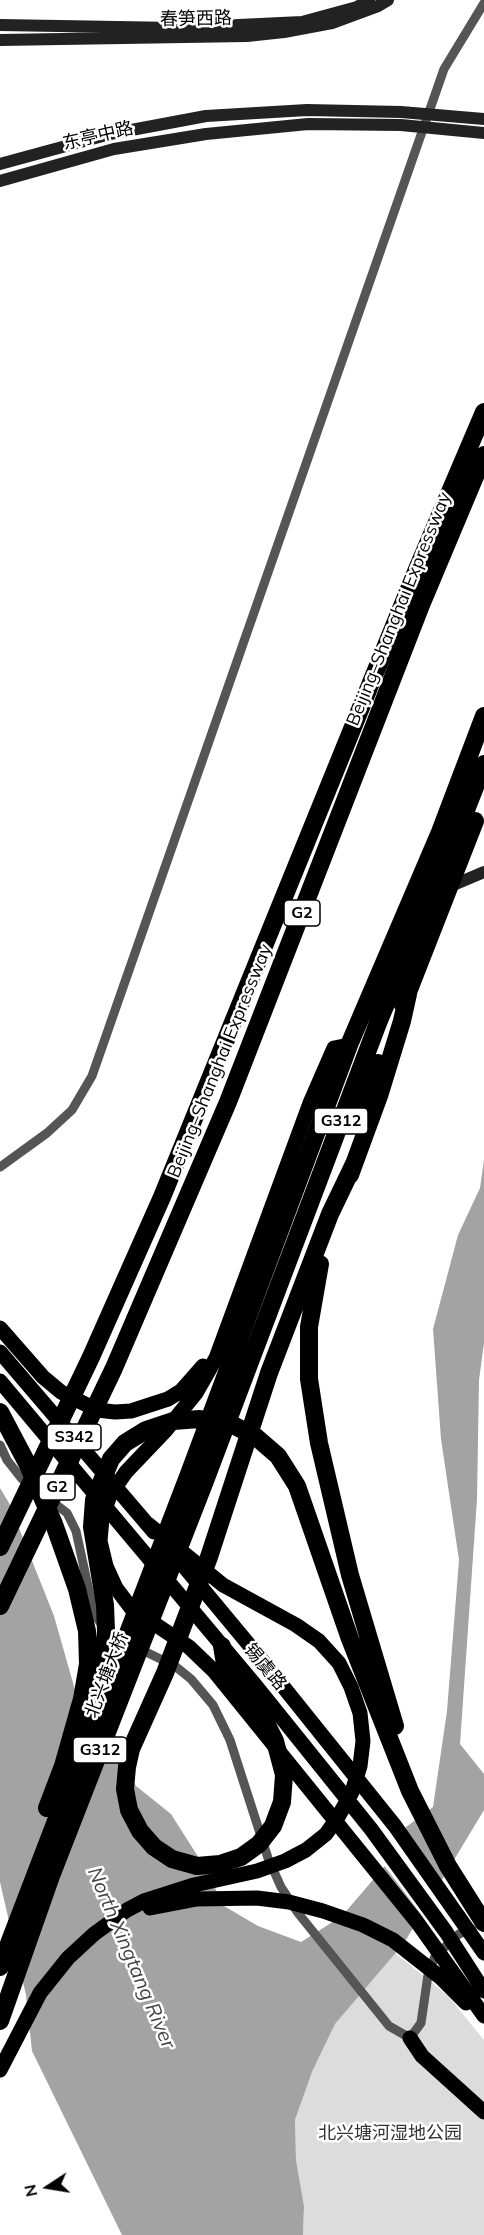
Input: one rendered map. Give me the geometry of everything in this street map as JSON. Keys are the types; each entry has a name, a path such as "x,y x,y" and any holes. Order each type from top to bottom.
{"highway":[{"name":"Beijing–Shanghai Expressway","path":"0,1547 90,1357 162,1197 409,589 484,412"},
{"name":"Beijing–Shanghai Expressway","path":"0,1606 114,1368 228,1102 421,606 484,455"},
{"name":"G312","path":"197,1478 349,1045 440,832 484,716"},
{"name":"G312","path":"197,1478 484,764"},
{"path":"333,1143 347,1135 408,994 484,799"},
{"path":"408,994 379,1096 318,1270 309,1327 309,1378 319,1443 350,1575 421,1810"},
{"path":"222,1646 225,1664 260,1711 276,1741 285,1775 282,1802 273,1826 259,1844 241,1857 220,1864 197,1866 172,1859 154,1847 140,1831 129,1810 125,1789 131,1749 165,1673 209,1557 273,1363 330,1214 354,1164"},
{"path":"0,1412 54,1524 77,1589 87,1631 88,1664 82,1699 63,1766"},
{"path":"0,1936 63,1766 102,1669 106,1631 105,1605 92,1527 94,1500 111,1459 125,1443 146,1430 173,1420 200,1419 233,1425 256,1437 278,1456 297,1486 382,1723 410,1791 448,1866 484,1923"},
{"name":"北兴塘大桥","path":"0,1967 197,1478"},
{"name":"北兴塘大桥","path":"0,2021 197,1478"}],"main road":[{"name":"春笋西路","path":"0,25 176,28 302,22 357,7 369,0"},
{"name":"春笋西路","path":"0,40 247,36 332,23 388,0"},
{"name":"东亭中路","path":"0,165 110,134 206,116 307,110 402,112 484,119"},
{"name":"东亭中路","path":"0,181 114,149 206,134 308,124 401,125 484,133"},
{"path":"451,886 484,873"},
{"path":"349,1045 334,1048 310,1103 216,1358 196,1393 166,1430 126,1472 110,1495 102,1518 100,1541 105,1566 116,1588 131,1608 189,1647 214,1671 417,1922 484,2016"},
{"path":"3,1332 42,1377 61,1392 97,1410 115,1412 142,1408 168,1399 181,1391 219,1347"},
{"name":"锡虞路","path":"0,1352 265,1664 395,1826 484,1953"},
{"name":"锡虞路","path":"0,1381 222,1646 371,1829 446,1932 484,1991"},
{"path":"0,2070 40,1993 68,1959 94,1934 127,1910 159,1895 257,1871 285,1862 306,1850 326,1834 352,1792 360,1766 363,1741 360,1713 351,1686 339,1663 319,1641 297,1625 223,1585 148,1524"},
{"path":"113,1921 169,1903 225,1897 289,1902 323,1911 363,1924 412,1953 455,1992 484,2026"},
{"path":"410,2038 422,2056 484,2112"}],"street":[{"path":"0,1167 47,1133 72,1110 92,1076 444,69 484,3"},
{"path":"0,1445 7,1460 22,1479 67,1513 76,1531 94,1614 104,1628 120,1639 175,1666 191,1679 213,1705 230,1740 268,1858 280,1887 298,1913 389,2026 410,2038 421,2023 428,1976 435,1956 459,1934 484,1923"}],"green space":[{"name":"北兴塘河湿地公园","path":"395,1953 448,1996 484,2040 484,2235 303,2235 304,2206 296,2160 295,2120 312,2072 335,2024"}],"water":[{"name":"North Xingtang River","path":"484,1160 484,1343 479,1380 477,1499 460,1744 484,1774 484,1810 404,1943 335,2024 312,2072 295,2120 296,2160 304,2206 303,2235 122,2235 32,2051 26,1995 0,1882 0,1488 9,1503 54,1616 77,1697 136,1786 171,1814 204,1866 224,1906 258,1926 301,1942 342,1916 396,1853 406,1827 433,1807 447,1711 459,1560 441,1439 433,1329 458,1235 480,1188"}],"pier":[{"path":"402,1828 444,1883 423,1917 383,1864 393,1852"}]}
